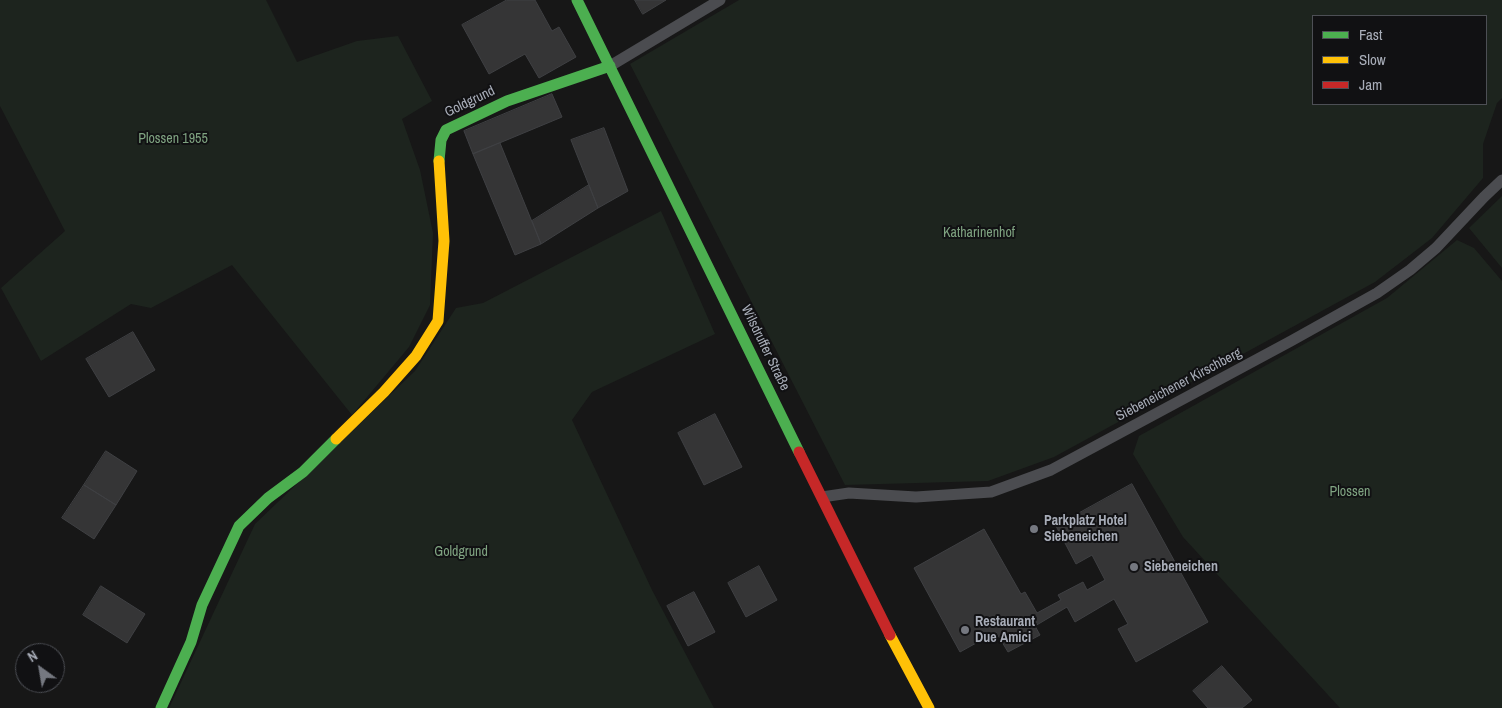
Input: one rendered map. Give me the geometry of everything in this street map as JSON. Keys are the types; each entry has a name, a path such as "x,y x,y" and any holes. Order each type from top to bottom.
{"street":[{"name":"Wilsdruffer Straße","path":"577,0 874,606 928,708"},
{"name":"Goldgrund","path":"161,708 191,642 202,605 240,526 268,498 303,472 384,392 416,356 438,321 444,240 438,167 441,140 446,130 507,101 610,66"}],"lane":[{"path":"610,66 720,0"},
{"name":"Siebeneichener Kirschberg","path":"822,497 849,493 916,497 991,492 1051,470 1377,293 1410,270 1436,248 1502,180"}],"green space":[{"name":"Plossen 1955","path":"0,0 266,0 297,62 357,41 398,36 432,101 402,119 420,170 433,233 430,305 409,347 352,415 232,265 151,308 131,304 41,361 1,288 65,231 0,106"},
{"name":"Katharinenhof","path":"739,0 1502,0 1502,98 1497,103 1483,144 1483,178 1432,238 1375,282 1054,457 988,481 845,485 630,64"},
{"path":"1502,196 1502,268 1469,228"},
{"name":"Goldgrund","path":"661,211 715,334 592,392 572,420 652,590 714,708 169,708 255,524 415,371 456,308 483,303"},
{"name":"Plossen","path":"1457,240 1474,248 1502,281 1502,708 1340,708 1183,537 1133,454 1139,436 1387,298"}],"building":[{"path":"507,0 535,0 552,31 559,27 576,57 539,78 525,54 489,74 462,25"},
{"path":"635,0 666,0 643,14"},
{"path":"552,94 562,117 473,154 464,131"},
{"path":"604,128 628,191 598,208 571,140"},
{"path":"500,143 541,244 515,255 473,154"},
{"path":"589,185 598,208 541,244 532,221"},
{"path":"133,332 155,370 109,397 86,359"},
{"path":"715,414 742,467 704,485 678,433"},
{"path":"106,451 137,471 116,505 84,485"},
{"path":"1132,484 1208,622 1136,662 1118,629 1128,624 1114,599 1075,622 1067,607 1035,626 1040,635 1008,652 996,632 960,652 914,568 984,529 1021,594 1025,592 1037,613 1061,600 1058,595 1083,582 1087,590 1105,580 1092,555 1076,564 1056,526"},
{"path":"84,485 116,505 94,539 62,518"},
{"path":"759,566 777,600 746,617 728,583"},
{"path":"101,586 145,614 127,643 83,615"},
{"path":"694,592 715,632 688,646 667,606"},
{"path":"1222,666 1252,700 1242,708 1208,708 1193,691"}],"traffic: fast":[{"path":"577,0 799,452"},
{"path":"439,161 441,140 446,130 507,101 610,66"},
{"path":"161,708 191,642 202,605 239,526 268,498 303,472 336,439"}],"traffic: slow":[{"path":"336,439 384,392 416,356 438,321 444,241 439,161"},
{"path":"890,635 929,708"}],"traffic: jam":[{"path":"799,452 890,635"}],"place":[{"name":"Parkplatz Hotel Siebeneichen","path":"1034,529"},
{"name":"Siebeneichen","path":"1134,567"},
{"name":"Restaurant Due Amici","path":"965,630"}]}
